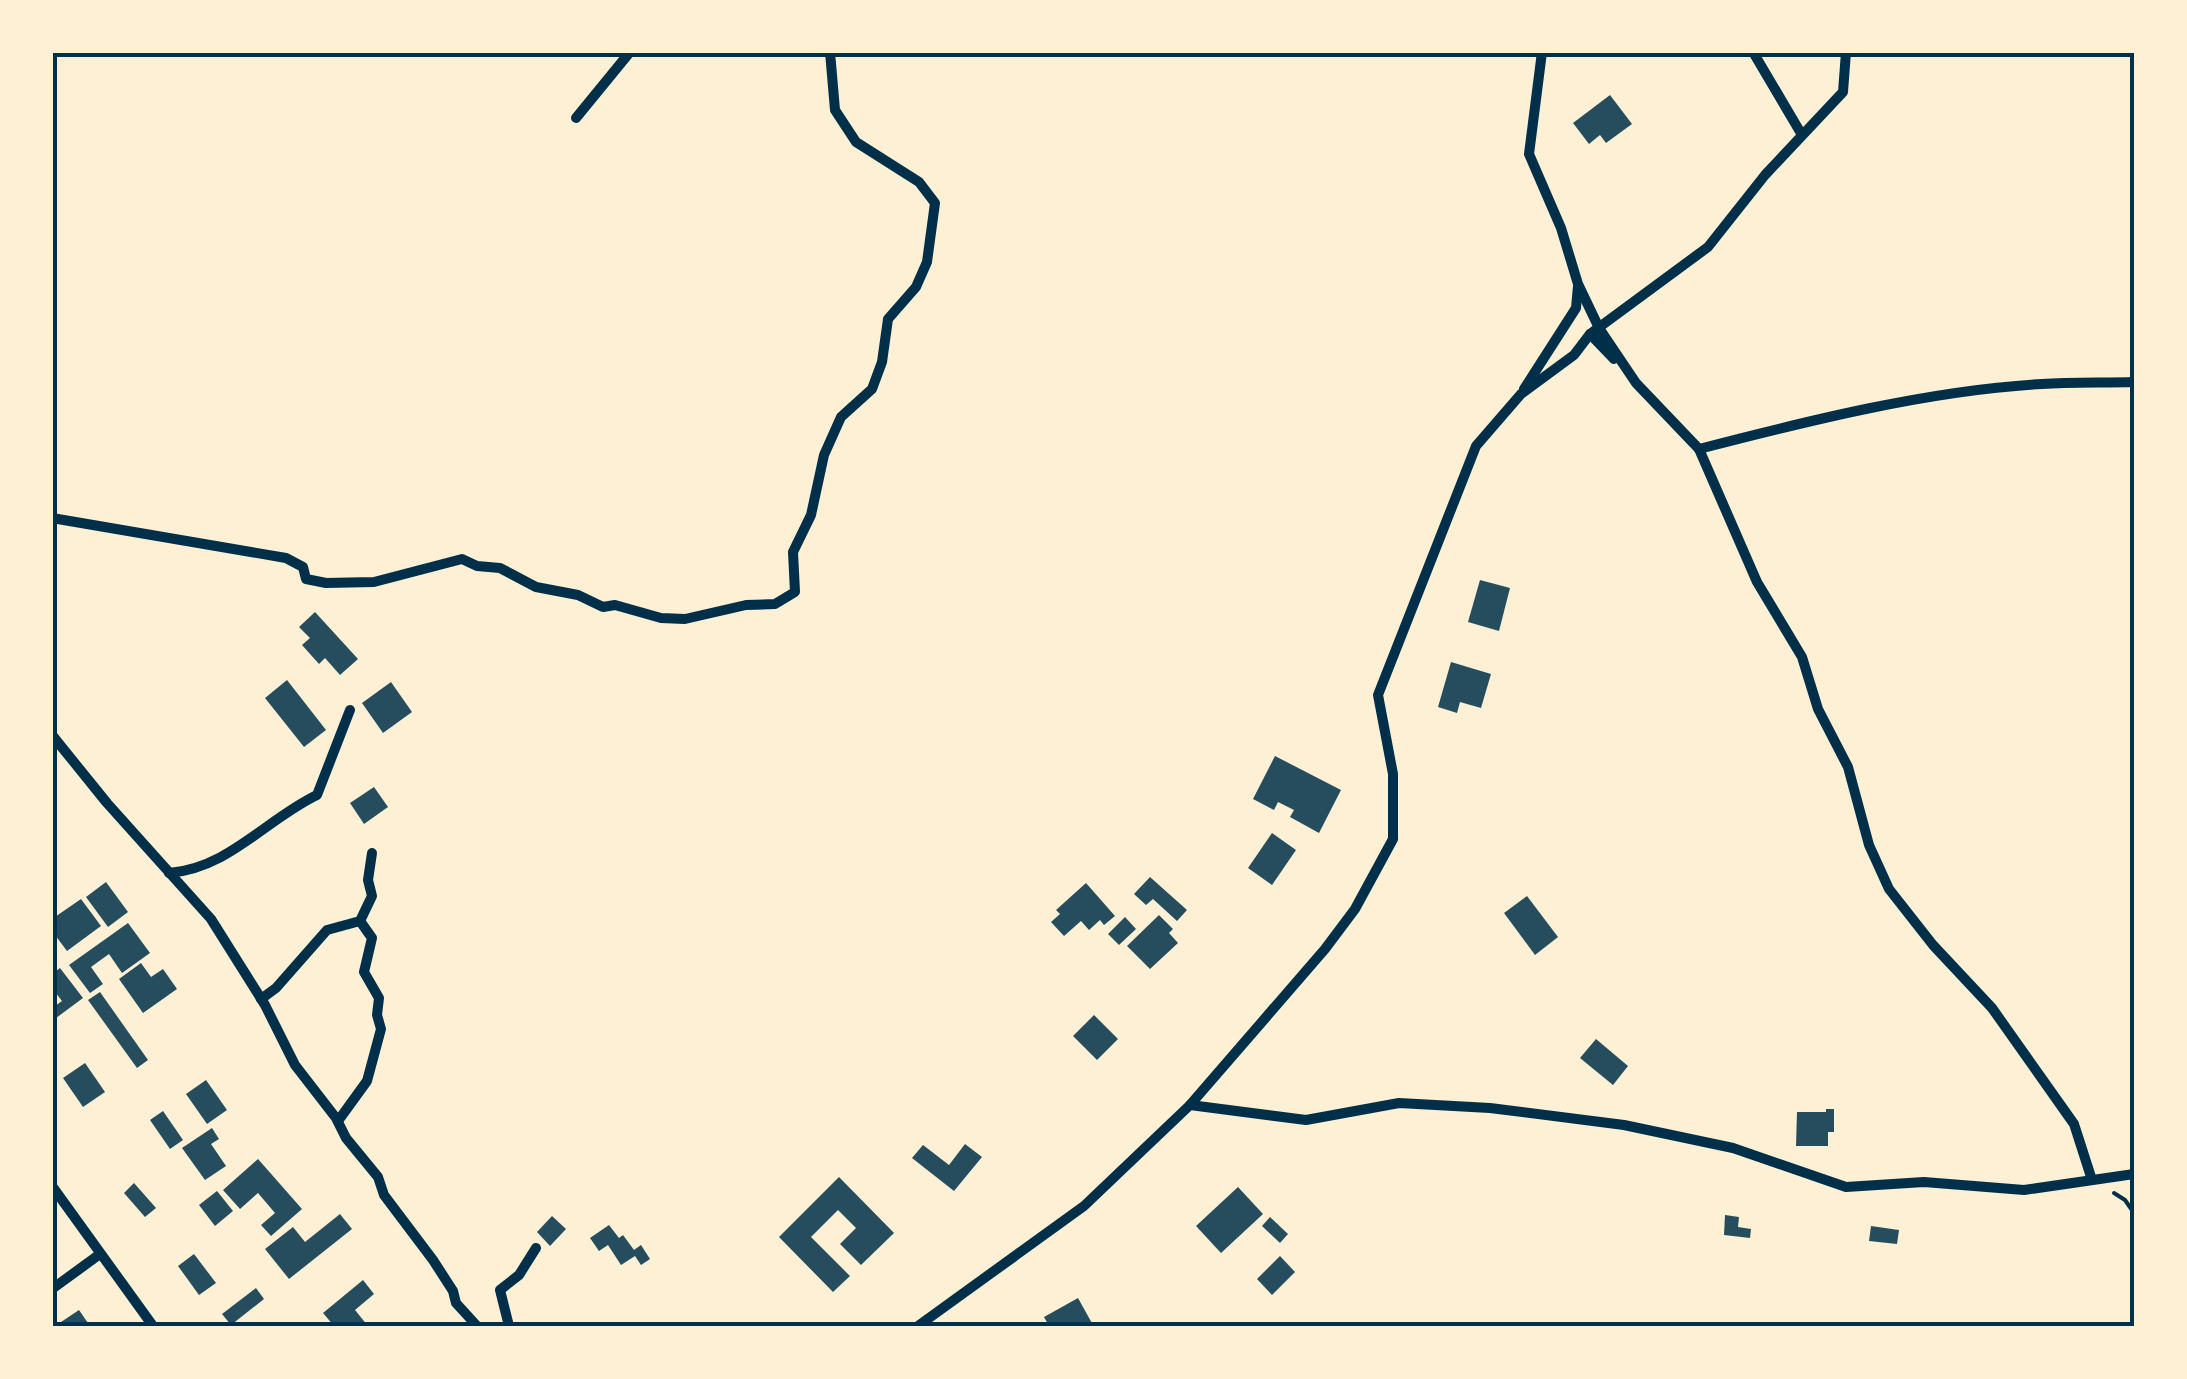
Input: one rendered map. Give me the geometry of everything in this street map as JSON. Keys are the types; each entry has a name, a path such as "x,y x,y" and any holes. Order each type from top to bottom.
{"street":[{"path":"576,118 630,52"},
{"path":"52,518 286,558 303,567 306,579 326,583 374,582 462,559 477,566 500,568 536,587 578,595 603,607 615,605 661,618 685,619 746,604 775,604 795,592 794,552 811,515 824,455 841,416 872,389 882,362 888,319 916,287 927,262 935,204 919,182 856,142 835,110 830,52"},
{"path":"1542,52 1529,154 1561,228 1594,331 1700,449 1758,582 1802,657 1818,709 1848,767 1869,844 1889,888 1933,945 1992,1008 2074,1124 2092,1180"},
{"path":"1752,52 1802,136"},
{"path":"1521,394 1574,355 1594,331 1708,247 1765,174 1843,92 1846,52"},
{"path":"918,1326 1084,1206 1190,1105 1355,908 1393,839 1393,774 1378,694 1476,446 1521,394 1576,308 1578,284"},
{"path":"1700,449 1817,418 1932,398 2038,384 2134,382"},
{"path":"169,873 197,871 317,794 350,710"},
{"path":"52,734 211,920 261,999 295,1065 378,1177 384,1194 433,1260 453,1291 456,1303 477,1326"},
{"path":"261,999 276,988 327,930 360,921 372,896 368,880 372,853"},
{"path":"338,1122 366,1081 381,1029 379,998 364,972 372,938 360,921"},
{"path":"1190,1105 1306,1120 1400,1103 1624,1125 1733,1148 1846,1188 1924,1182 2024,1190 2134,1174"},
{"path":"52,1186 153,1326"},
{"path":"509,1326 500,1290 518,1274 536,1248"},
{"path":"52,1289 100,1254"}],"path":[{"path":"2092,1180 2125,1200 2134,1212"}],"building":[{"path":"1610,95 1632,124 1606,143 1600,135 1589,144 1573,123"},
{"path":"1480,580 1510,588 1499,631 1468,622"},
{"path":"315,612 358,659 340,675 325,658 319,664 302,645 310,638 299,627"},
{"path":"1451,662 1491,674 1481,708 1460,702 1457,713 1438,707"},
{"path":"287,680 326,730 304,747 265,698"},
{"path":"391,682 412,712 383,733 362,703"},
{"path":"1275,756 1341,790 1319,833 1290,817 1294,810 1278,802 1274,810 1253,799"},
{"path":"374,787 388,807 364,824 350,803"},
{"path":"1272,833 1296,850 1272,885 1248,868"},
{"path":"1150,877 1187,910 1177,921 1153,899 1146,905 1134,894"},
{"path":"106,882 128,912 108,927 86,897"},
{"path":"1086,883 1115,916 1104,925 1100,920 1089,930 1081,921 1064,936 1051,922 1060,914 1056,910"},
{"path":"1527,896 1558,937 1535,955 1504,913"},
{"path":"81,899 101,926 67,951 52,931 52,919"},
{"path":"1159,915 1173,929 1169,933 1178,943 1150,969 1127,946"},
{"path":"1125,917 1136,929 1119,945 1108,934"},
{"path":"128,923 150,953 122,973 109,954 91,967 103,984 90,993 69,965"},
{"path":"141,963 151,977 163,969 177,989 143,1013 119,979"},
{"path":"60,968 83,998 52,1021 52,1008 62,1001 52,988 52,974"},
{"path":"100,992 148,1060 137,1068 88,1000"},
{"path":"1094,1015 1118,1039 1097,1060 1073,1036"},
{"path":"1596,1039 1628,1066 1613,1085 1580,1058"},
{"path":"85,1063 105,1092 83,1107 63,1078"},
{"path":"206,1080 227,1110 207,1124 186,1094"},
{"path":"1834,1109 1834,1132 1828,1132 1828,1146 1796,1146 1797,1112"},
{"path":"163,1111 183,1140 170,1149 150,1120"},
{"path":"212,1128 219,1139 211,1144 226,1166 205,1180 182,1148"},
{"path":"965,1144 982,1157 954,1191 912,1158 923,1145 949,1165"},
{"path":"258,1159 302,1209 271,1236 261,1225 275,1213 258,1193 240,1209 223,1190"},
{"path":"839,1177 894,1233 861,1265 840,1244 856,1228 838,1210 811,1237 850,1276 833,1292 779,1237"},
{"path":"134,1183 156,1208 145,1217 124,1193"},
{"path":"1238,1187 1263,1214 1221,1253 1196,1226"},
{"path":"217,1191 233,1211 215,1226 199,1205"},
{"path":"340,1214 352,1229 289,1279 265,1249 293,1227 305,1242"},
{"path":"1725,1215 1739,1217 1738,1227 1751,1229 1750,1238 1724,1235"},
{"path":"552,1216 566,1229 550,1246 537,1232"},
{"path":"1270,1217 1288,1234 1280,1243 1262,1226"},
{"path":"609,1225 634,1250 641,1245 650,1259 641,1265 635,1256 621,1265 608,1245 599,1251 590,1238"},
{"path":"1871,1226 1899,1230 1897,1244 1869,1241"},
{"path":"194,1254 216,1283 199,1295 178,1266"},
{"path":"1280,1256 1295,1272 1272,1295 1257,1279"},
{"path":"363,1280 374,1294 355,1310 368,1326 334,1326 323,1313"},
{"path":"256,1288 264,1299 231,1325 222,1314"},
{"path":"1078,1298 1093,1325 1049,1326 1044,1317"},
{"path":"79,1310 90,1326 55,1326"}]}
